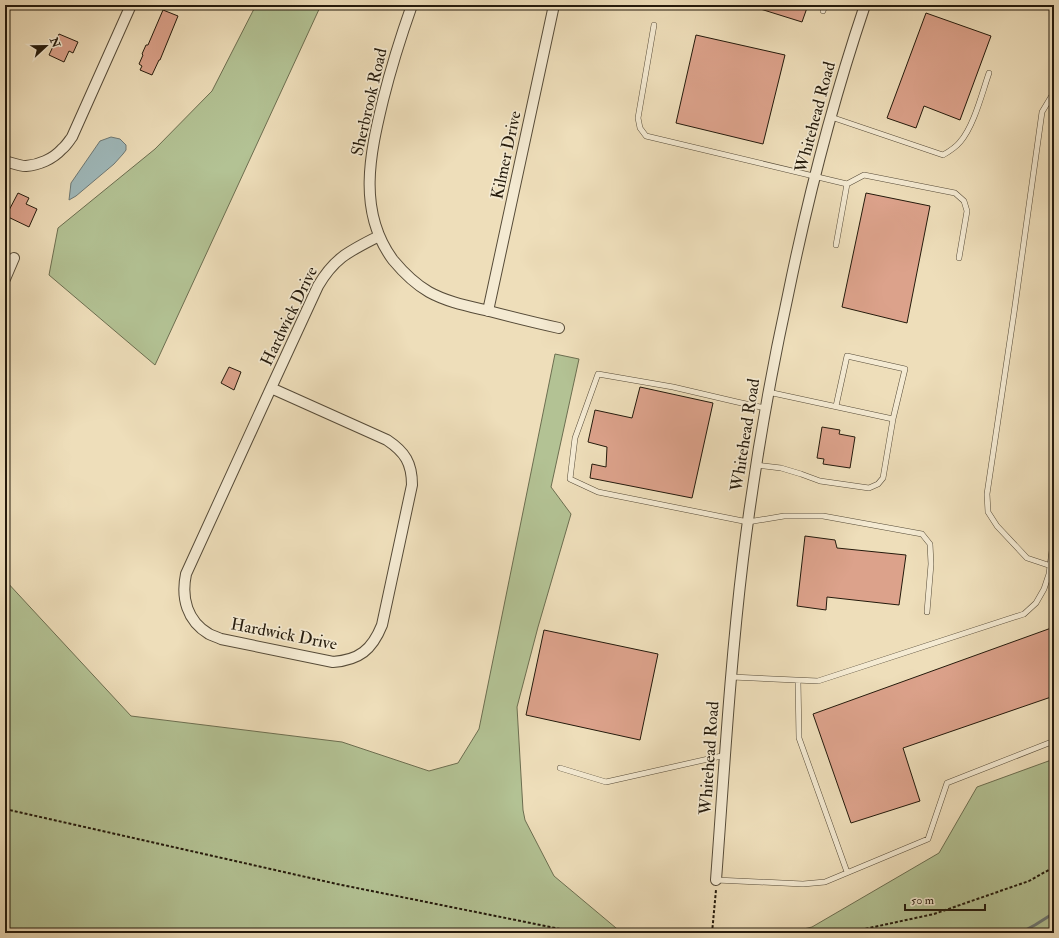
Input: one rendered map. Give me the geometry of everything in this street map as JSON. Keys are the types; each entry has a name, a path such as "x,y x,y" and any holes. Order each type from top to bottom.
{"street":[{"path":"5,161 25,166 38,164 50,159 62,150 72,137 131,5"},
{"name":"Sherbrook Road","path":"412,5 389,78 371,157 369,181 370,205 379,236 399,267 413,281 429,292 446,300 559,328"},
{"name":"Kilmer Drive","path":"488,311 554,5"},
{"name":"Whitehead Road","path":"716,880 743,561 765,408 797,251 815,177 831,117 865,5"},
{"name":"Hardwick Drive","path":"271,388 387,440 397,446 409,464 412,475 412,485 382,625 378,636 365,651 356,657 345,661 333,662 221,638 209,634 192,617 184,596 184,585 186,574 271,388 318,286 325,273 348,252 379,236"},
{"path":"5,279 14,258"}],"lane":[{"path":"823,11 825,5"},
{"path":"654,25 638,118 640,128 646,136 847,184 864,174 955,193 964,201 967,211 959,258"},
{"path":"831,117 943,155 953,149 961,141 970,126 989,73"},
{"path":"1052,567 1027,558 997,526 988,512 987,494 1042,112 1054,92"},
{"path":"836,245 847,184"},
{"path":"756,465 781,468 820,481 869,488 878,484 883,478 893,419 905,369 847,356 836,406"},
{"path":"765,408 673,387 598,374 575,438 570,479 598,492 748,522 784,516 823,516 922,534 930,544 931,564 927,612"},
{"path":"768,392 893,419"},
{"path":"732,677 818,681 1024,614 1036,604 1044,589 1052,567 1054,535"},
{"path":"798,680 799,738 847,872"},
{"path":"716,880 803,884 825,882 928,839 947,783 1054,741"},
{"path":"560,768 606,782 726,756"}],"path":[{"path":"5,809 337,884 580,933"},
{"path":"846,933 934,914 1029,881 1054,868"},
{"path":"712,933 716,880"}],"green space":[{"path":"256,5 321,5 155,365 49,275 58,228 155,149 212,91"},
{"path":"555,354 579,359 551,487 571,514 538,627 517,707 523,810 525,820 554,876 622,933 5,933 5,580 131,716 342,742 429,771 458,763 479,729"},
{"path":"1054,759 1054,933 787,933 812,927 939,853 977,787"}],"water":[{"path":"111,137 120,139 126,145 126,150 114,164 76,196 69,200 71,183 100,141"}],"building":[{"path":"754,5 808,5 802,22 754,7"},
{"path":"163,10 178,16 160,60 152,75 140,70 142,66 139,64 146,45 148,45"},
{"path":"926,13 991,36 960,120 924,106 916,128 887,118"},
{"path":"59,34 78,42 73,53 69,51 64,62 49,55"},
{"path":"696,35 785,55 763,144 676,123"},
{"path":"18,193 29,198 26,204 37,209 29,227 6,216"},
{"path":"866,193 930,206 907,323 842,307"},
{"path":"229,367 241,372 234,390 221,383"},
{"path":"640,387 713,403 692,498 590,478 592,464 606,467 607,447 588,442 595,410 632,418"},
{"path":"822,427 840,430 839,434 855,437 850,468 823,464 824,459 817,458"},
{"path":"805,536 835,540 837,548 906,555 899,605 827,597 826,610 797,606"},
{"path":"1054,627 1054,696 903,748 920,801 851,823 813,714"},
{"path":"544,630 658,654 640,740 526,715"}],"waterway":[{"path":"1020,933 1054,913"}]}
